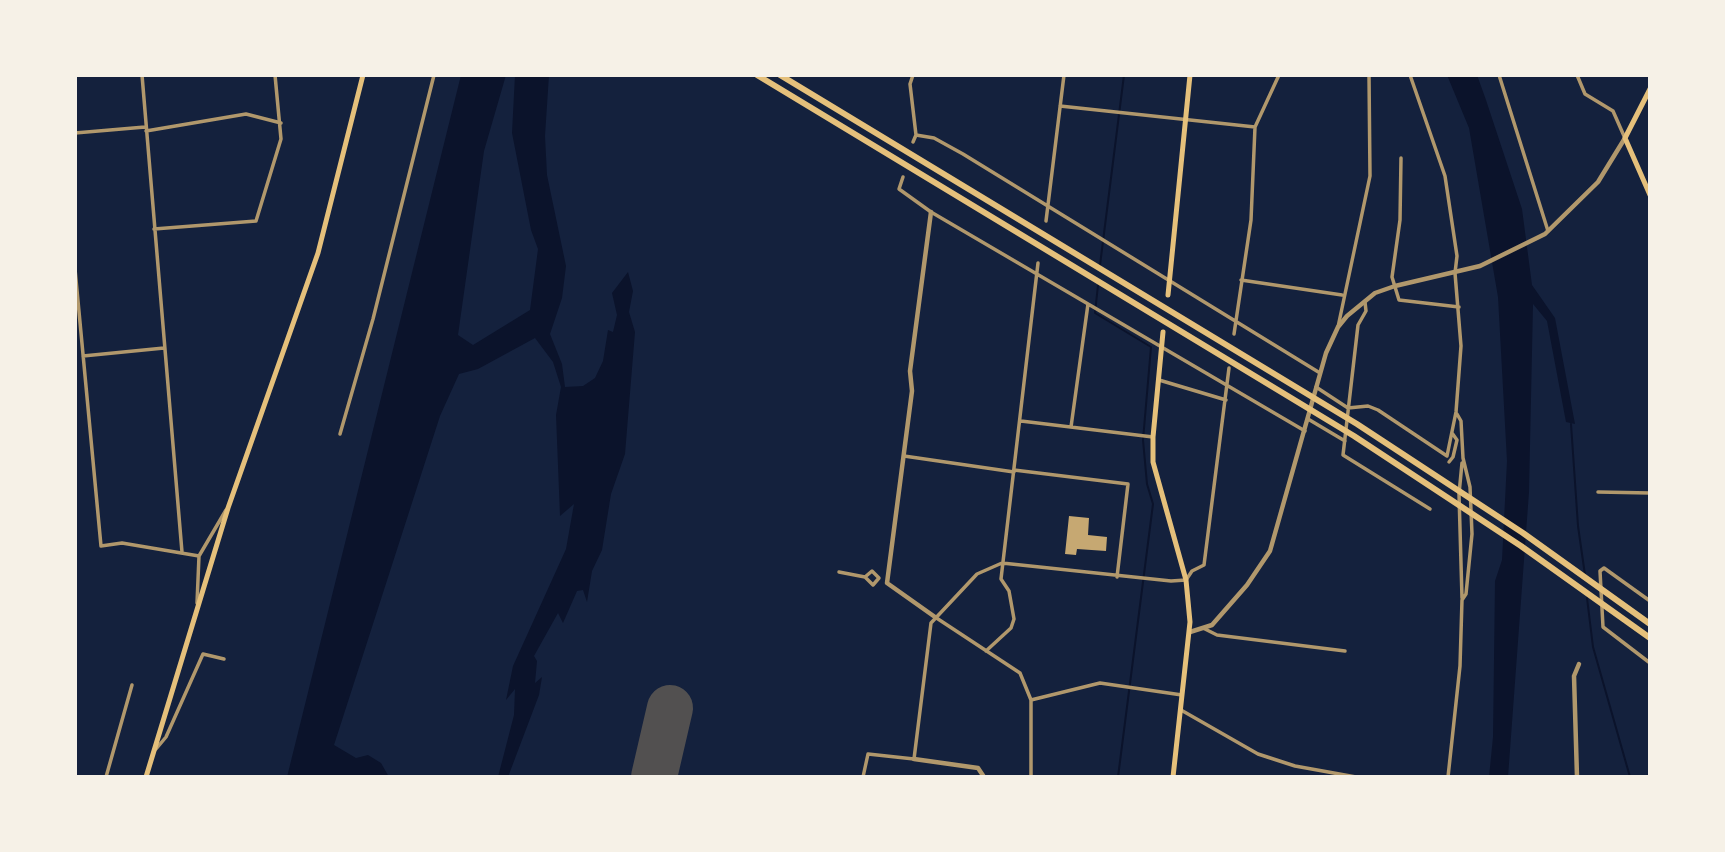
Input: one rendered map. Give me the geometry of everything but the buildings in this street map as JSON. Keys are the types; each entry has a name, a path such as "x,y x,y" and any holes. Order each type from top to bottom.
{"highway":[{"path":"757,75 1354,436 1432,486 1650,638"},
{"path":"780,75 1357,424 1436,475 1650,624"}],"main road":[{"path":"146,777 228,508 317,253 363,75"},
{"path":"1168,295 1191,75"},
{"path":"1650,89 1625,138 1650,195"},
{"path":"1164,332 1153,437 1158,487 1186,580 1190,632 1173,777"}],"street":[{"path":"142,75 182,552"},
{"path":"154,229 256,221 281,139 275,75"},
{"path":"340,434 373,319 434,75"},
{"path":"913,75 910,84 916,135 913,142"},
{"path":"1046,221 1064,75"},
{"path":"1234,334 1251,220 1255,127 1279,75"},
{"path":"1190,632 1212,625 1247,585 1270,551 1320,373 1338,327 1342,295 1360,233 1370,176 1369,75"},
{"path":"1317,387 1348,408 1368,406 1378,410 1447,456 1456,412 1461,346 1457,256 1447,187 1410,75"},
{"path":"1499,75 1546,233"},
{"path":"1338,327 1365,300 1395,286 1457,273 1500,258 1546,233 1598,182 1625,138 1613,111 1585,94 1577,75"},
{"path":"1060,106 1255,127"},
{"path":"75,133 145,129 246,114 281,123"},
{"path":"916,135 934,138 963,154 1320,373"},
{"path":"1401,158 1401,220 1392,277 1399,300 1459,307"},
{"path":"903,177 899,189 931,212 1305,430"},
{"path":"887,580 912,391 909,371 931,212"},
{"path":"986,651 1011,628 1014,619 1009,592 1000,579 1039,275 1038,263"},
{"path":"75,269 101,546 122,543 199,556"},
{"path":"1241,280 1342,295"},
{"path":"1365,300 1366,311 1357,325 1343,455 1430,509"},
{"path":"1071,427 1088,304"},
{"path":"83,356 164,348"},
{"path":"914,759 931,623 977,574 1002,564 1117,577 1186,580 1192,571 1204,565 1229,368"},
{"path":"1159,380 1226,400"},
{"path":"1448,777 1460,666 1462,600 1459,494 1461,421 1456,412"},
{"path":"1308,419 1345,441"},
{"path":"1021,421 1153,437"},
{"path":"1449,462 1454,457 1457,440 1452,433"},
{"path":"904,456 1128,484 1117,577"},
{"path":"1462,458 1470,487 1472,534 1466,594 1462,600"},
{"path":"1598,492 1650,493"},
{"path":"196,609 199,556 228,508"},
{"path":"1650,601 1604,568 1600,571 1603,628 1650,663"},
{"path":"865,577 874,571 879,579"},
{"path":"839,572 865,577 873,585 879,579"},
{"path":"879,579 887,580 935,617 1020,673 1031,700 1031,777"},
{"path":"1203,628 1217,635 1345,651"},
{"path":"155,750 166,737 203,654 223,659"},
{"path":"1577,777 1574,676 1579,664"},
{"path":"1031,700 1100,683 1182,695"},
{"path":"106,777 132,685"},
{"path":"1181,710 1258,754 1295,766 1356,777"},
{"path":"863,777 868,754 978,768 984,777"}],"water":[{"path":"461,75 506,75 484,151 458,335 473,345 530,310 538,249 531,230 512,133 515,75 549,75 545,136 547,175 566,266 562,298 550,334 562,364 565,387 583,386 595,378 603,361 608,330 613,332 617,315 612,293 628,272 633,291 629,312 635,332 625,454 611,494 602,550 592,571 587,602 583,590 577,591 563,623 558,613 534,656 537,661 535,683 542,677 539,695 508,777 498,777 514,715 515,689 506,700 513,666 566,549 574,504 560,516 556,415 561,387 553,362 535,338 478,369 459,374 440,416 334,745 356,758 368,755 381,763 389,777 287,777"},
{"path":"1447,75 1477,75 1522,209 1532,285 1555,318 1575,424 1566,422 1547,321 1533,304 1529,492 1508,777 1489,777 1493,737 1495,581 1502,560 1507,461 1498,297 1469,128"}],"waterway":[{"path":"1100,265 1124,75"},
{"path":"1098,285 1095,313 1151,347 1143,440 1147,484 1153,504 1118,777"},
{"path":"1571,424 1578,526 1585,575"},
{"path":"1587,598 1593,647 1630,777"}],"runway":[{"path":"654,777 670,708"}]}
